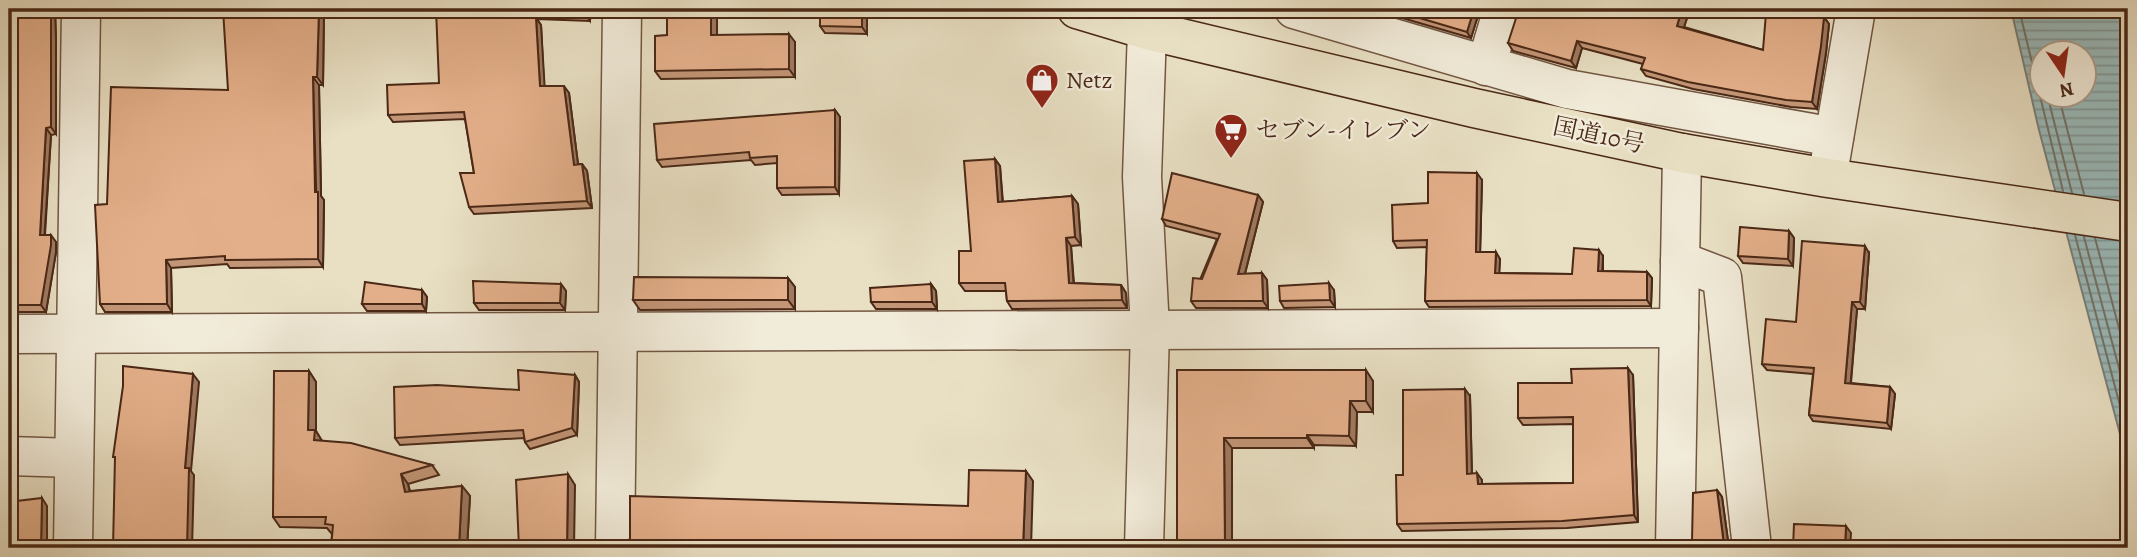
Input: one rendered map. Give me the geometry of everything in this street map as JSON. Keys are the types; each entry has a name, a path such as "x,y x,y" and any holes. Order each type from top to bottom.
{"highway":[{"name":"国道10号","path":"1077,9 1147,30 1474,108 1682,153 1828,178 2128,222"}],"street":[{"path":"73,548 81,9"},
{"path":"615,548 622,9"},
{"path":"1294,9 1567,89 1834,137"},
{"path":"1486,66 1503,9"},
{"path":"1828,178 1856,9"},
{"path":"1144,548 1150,329 1142,177 1147,30"},
{"path":"1675,548 1682,153"},
{"path":"1680,261 1722,277 1752,548"},
{"path":"9,334 1679,328"},
{"path":"9,456 74,458"}],"water":[{"path":"2011,9 2128,9 2128,464 2034,108 2098,108 2098,38 2028,38 2028,82"}],"building":[{"path":"9,9 51,9 51,127 46,128 40,235 51,235 51,245 41,305 9,305"},
{"path":"223,9 319,9 317,77 313,77 318,259 225,260 225,256 166,260 167,304 100,304 95,205 107,204 111,87 228,90"},
{"path":"436,9 536,18 540,86 564,86 574,165 582,164 587,201 469,207 460,173 474,173 464,112 388,115 387,85 439,83"},
{"path":"515,9 585,9 585,14 514,12"},
{"path":"667,9 711,9 711,35 789,34 789,69 655,71 655,36 667,35"},
{"path":"820,9 862,9 862,27 820,26"},
{"path":"1389,9 1474,9 1467,32"},
{"path":"1519,9 1682,9 1677,26 1763,50 1766,13 1824,17 1812,102 1786,100 1688,82 1641,69 1645,58 1577,41 1571,61 1508,43"},
{"path":"835,110 835,187 777,188 777,156 750,158 749,152 657,160 654,124"},
{"path":"995,159 998,202 1072,196 1075,237 1066,238 1069,283 1121,285 1122,300 1007,301 1005,283 959,283 959,251 971,251 964,161"},
{"path":"1428,172 1477,173 1476,252 1496,252 1495,273 1572,274 1574,248 1599,250 1598,271 1647,272 1647,300 1425,301 1427,240 1393,241 1392,205 1428,203"},
{"path":"1172,173 1258,195 1238,274 1262,273 1263,301 1191,301 1193,278 1202,279 1220,234 1162,219"},
{"path":"1740,227 1789,231 1788,259 1738,256"},
{"path":"1802,241 1865,246 1860,302 1852,302 1845,383 1890,387 1887,423 1809,415 1814,368 1762,364 1766,319 1796,322"},
{"path":"634,277 788,278 788,300 633,300"},
{"path":"473,281 561,284 560,303 474,303"},
{"path":"365,282 422,290 422,304 362,304"},
{"path":"1329,283 1330,300 1280,301 1279,286"},
{"path":"931,284 932,302 871,302 870,288"},
{"path":"123,366 193,374 185,468 189,468 187,548 113,548 113,457 123,386"},
{"path":"1628,368 1634,515 1562,521 1397,524 1396,475 1403,475 1403,390 1465,389 1467,474 1477,473 1478,484 1573,483 1573,417 1518,418 1518,383 1572,383 1571,369"},
{"path":"518,370 575,375 572,428 525,442 523,430 395,438 394,387 437,385 519,390"},
{"path":"1177,370 1366,370 1366,401 1350,401 1349,436 1224,438 1225,548 1177,548"},
{"path":"274,371 309,371 308,430 315,430 314,440 351,443 432,465 401,474 405,492 462,486 459,548 331,548 333,525 325,524 326,517 273,517"},
{"path":"969,470 1026,471 1023,548 626,548 630,538 630,496 968,506"},
{"path":"568,474 567,548 519,548 516,480"},
{"path":"1717,490 1724,545 1690,548 1693,493"},
{"path":"42,498 41,548 9,548 9,502"},
{"path":"1794,524 1846,526 1845,548 1793,548"}],"place":[{"name":"Netz","path":"1042,110"},
{"name":"セブン-イレブン","path":"1231,160"}]}
